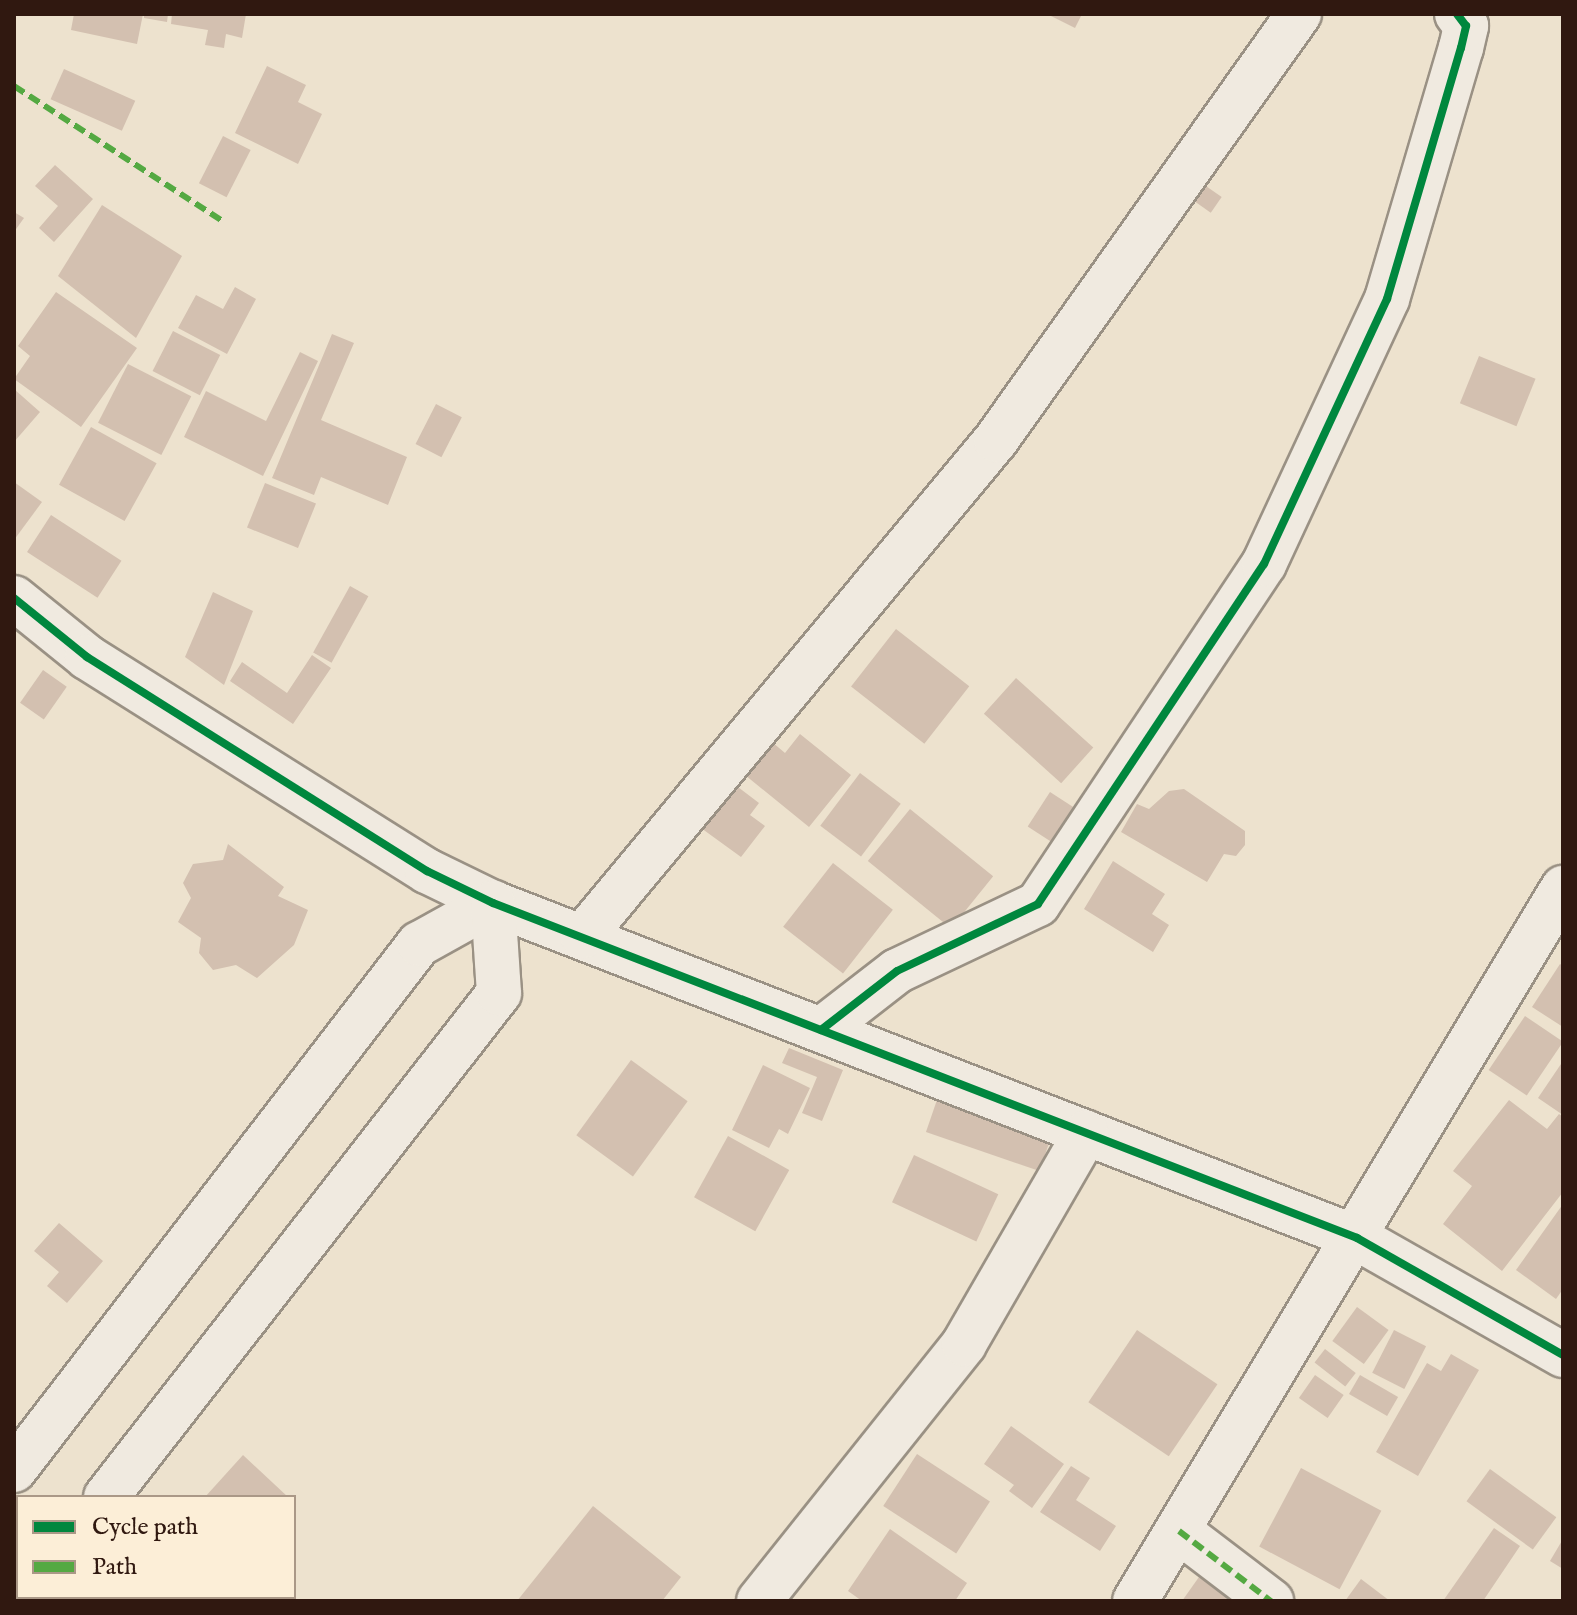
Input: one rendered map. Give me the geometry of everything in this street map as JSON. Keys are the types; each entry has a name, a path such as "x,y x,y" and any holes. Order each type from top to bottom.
{"street":[{"path":"821,1030 897,971 1038,904 1264,564 1387,299 1461,48 1466,26 1457,14"},
{"path":"583,936 996,440 1296,15"},
{"path":"14,598 87,657 427,871 493,903 1357,1238 1563,1355"},
{"path":"1135,1601 1357,1238 1563,888"},
{"path":"14,1470 419,944 493,903"},
{"path":"108,1495 499,993 493,903"},
{"path":"759,1601 964,1344 1086,1133"},
{"path":"1179,1531 1271,1601"}],"building":[{"path":"74,14 143,14 137,44 71,30"},
{"path":"144,14 168,14 167,22 144,18"},
{"path":"172,14 246,14 242,38 226,34 224,48 205,45 208,30 171,24"},
{"path":"1047,14 1082,14 1075,28"},
{"path":"267,66 306,85 298,102 322,114 298,164 235,133"},
{"path":"64,69 135,101 122,131 51,99"},
{"path":"223,136 251,150 227,197 199,183"},
{"path":"55,165 93,199 54,242 39,228 58,206 35,186"},
{"path":"1193,177 1222,197 1211,213 1182,193"},
{"path":"102,205 182,256 136,338 58,276"},
{"path":"14,212 24,218 14,232"},
{"path":"235,287 256,299 227,354 178,328 196,295 223,309"},
{"path":"56,292 137,348 81,427 14,379 30,356 18,346"},
{"path":"173,331 220,355 200,395 153,371"},
{"path":"332,334 354,343 321,420 407,457 388,505 321,477 314,495 272,478"},
{"path":"300,352 318,361 263,476 184,437 206,391 266,421"},
{"path":"1479,356 1536,379 1516,426 1460,403"},
{"path":"128,364 191,396 161,455 98,423"},
{"path":"14,389 40,412 14,442"},
{"path":"436,404 462,417 441,457 416,444"},
{"path":"91,427 157,463 125,521 59,485"},
{"path":"14,482 42,502 14,540"},
{"path":"265,483 316,504 298,548 247,528"},
{"path":"51,515 121,561 97,598 27,552"},
{"path":"350,586 368,596 332,663 313,652"},
{"path":"213,592 253,611 224,685 185,657"},
{"path":"896,629 969,686 924,744 851,687"},
{"path":"312,655 331,668 293,724 230,681 242,662 287,693"},
{"path":"43,670 67,687 44,719 20,703"},
{"path":"1016,678 1093,748 1061,783 984,714"},
{"path":"800,734 851,775 809,827 745,775 772,742 785,753"},
{"path":"860,773 901,804 861,856 820,826"},
{"path":"734,784 759,803 750,815 765,826 741,857 701,828"},
{"path":"1184,789 1245,831 1245,845 1236,856 1224,854 1207,882 1121,832 1137,804 1149,809 1169,791"},
{"path":"1050,792 1089,817 1066,851 1028,826"},
{"path":"910,809 993,876 951,928 868,861"},
{"path":"228,844 284,887 278,896 308,910 294,945 257,978 236,965 213,970 199,953 201,938 178,922 191,898 183,883 193,864 223,860"},
{"path":"1113,861 1165,894 1152,914 1169,925 1153,952 1084,909"},
{"path":"833,863 893,910 843,974 783,927"},
{"path":"1560,964 1563,966 1563,1027 1532,1007"},
{"path":"1525,1016 1563,1042 1527,1096 1489,1070"},
{"path":"789,1048 843,1070 822,1121 802,1113 817,1077 782,1063"},
{"path":"631,1060 688,1101 633,1176 576,1135"},
{"path":"1563,1061 1563,1115 1538,1098"},
{"path":"763,1065 810,1088 788,1134 779,1129 769,1148 732,1130"},
{"path":"938,1097 1051,1136 1039,1171 926,1132"},
{"path":"1509,1100 1547,1129 1559,1114 1563,1117 1563,1192 1502,1271 1443,1224 1472,1186 1453,1171"},
{"path":"728,1136 789,1170 755,1231 694,1197"},
{"path":"914,1155 998,1194 976,1241 892,1202"},
{"path":"1563,1204 1563,1289 1556,1299 1516,1270"},
{"path":"59,1223 103,1261 67,1303 47,1286 59,1272 34,1251"},
{"path":"1357,1307 1389,1330 1364,1364 1332,1341"},
{"path":"1137,1330 1217,1384 1169,1456 1088,1402"},
{"path":"1394,1330 1426,1346 1404,1389 1372,1373"},
{"path":"1325,1349 1356,1373 1345,1386 1315,1362"},
{"path":"1451,1354 1479,1370 1418,1476 1376,1452 1427,1363 1441,1371"},
{"path":"1315,1375 1344,1395 1328,1418 1299,1398"},
{"path":"1360,1375 1398,1397 1387,1416 1349,1394"},
{"path":"1011,1426 1064,1464 1032,1508 1009,1491 1014,1485 984,1464"},
{"path":"917,1454 990,1501 956,1553 883,1506"},
{"path":"243,1455 286,1495 207,1495"},
{"path":"1071,1466 1090,1478 1076,1500 1116,1526 1100,1551 1040,1512"},
{"path":"1301,1468 1381,1511 1340,1589 1259,1547"},
{"path":"1490,1469 1556,1517 1533,1550 1466,1501"},
{"path":"593,1506 681,1577 662,1601 517,1601"},
{"path":"1494,1528 1520,1546 1483,1601 1443,1601"},
{"path":"890,1529 967,1583 955,1601 862,1601 848,1591"},
{"path":"1563,1539 1563,1569 1550,1561"},
{"path":"1199,1577 1234,1601 1182,1601"},
{"path":"1361,1579 1390,1601 1345,1601"},
{"path":"151,1599 186,1601 153,1601"},
{"path":"243,1599 245,1601 194,1601"}],"marked path":[{"path":"14,86 221,220"},
{"path":"1179,1531 1271,1601"}],"cycle path":[{"path":"821,1030 897,971 1038,904 1264,564 1387,299 1461,48 1466,26 1457,14"},
{"path":"14,598 87,657 427,871 493,903 1357,1238 1563,1355"}]}
